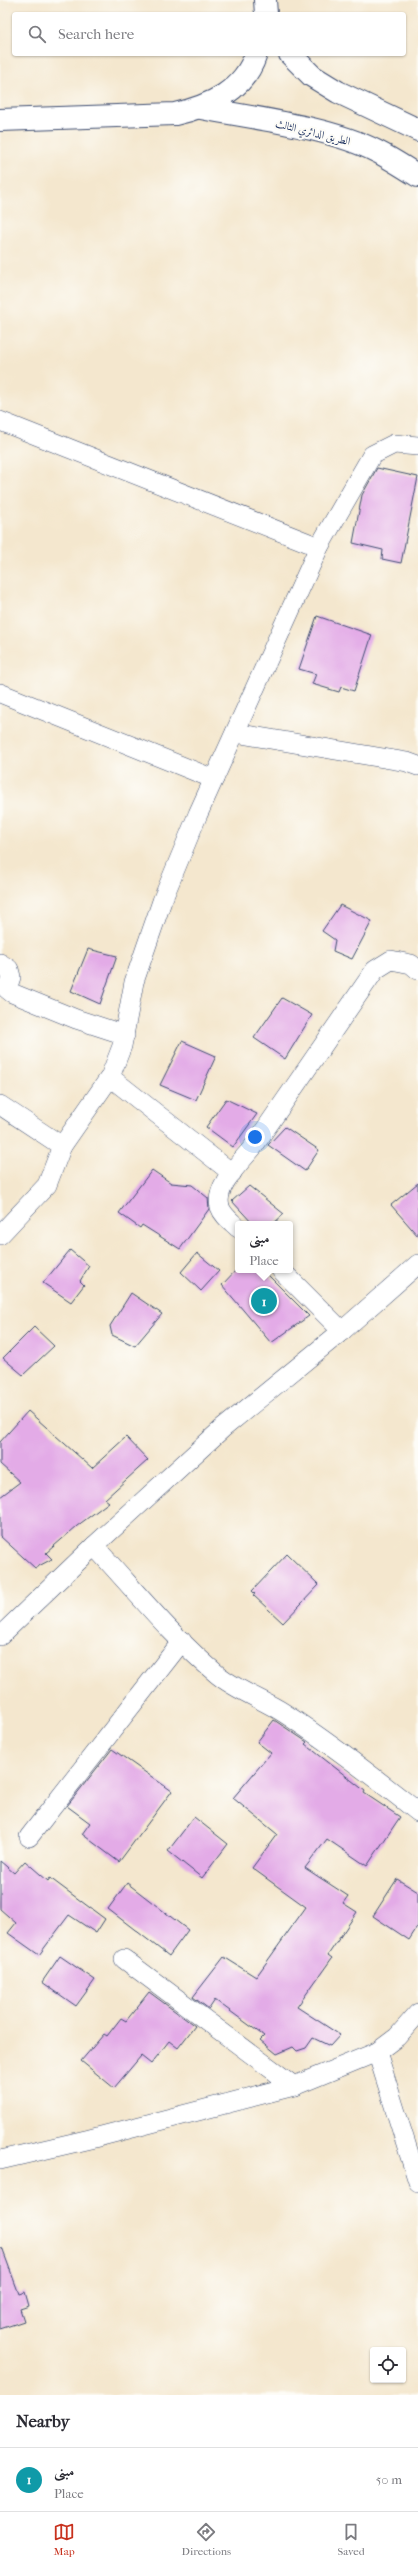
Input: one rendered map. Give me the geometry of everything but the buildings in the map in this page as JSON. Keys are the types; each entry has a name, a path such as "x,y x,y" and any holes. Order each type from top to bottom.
{"main road":[{"path":"265,0 266,12"},
{"path":"0,120 175,114 201,108 229,91 242,78 255,56"},
{"path":"292,56 312,76 338,92 418,130"},
{"name":"الطريق الدائري الثالث","path":"201,108 317,131 350,141 375,150 418,176"}],"street":[{"path":"0,421 319,547"},
{"path":"0,1235 47,1185 62,1146 110,1077 124,1035 134,982 147,942 175,868 319,547 372,455 394,444 418,446"},
{"path":"0,693 214,779"},
{"path":"235,733 359,753 407,762 418,766"},
{"path":"235,1225 224,1214 219,1199 220,1191 375,970 390,960 411,964 418,970"},
{"path":"0,963 9,969 11,977 7,989 12,993 76,1019 124,1035"},
{"path":"110,1077 232,1173"},
{"path":"0,1106 62,1146"},
{"path":"0,1636 94,1546 222,1429 342,1331 416,1268"},
{"path":"284,1273 342,1331"},
{"path":"94,1546 182,1641 218,1675 243,1692 274,1706 320,1737 418,1812"},
{"path":"29,1837 182,1641"},
{"path":"124,1959 294,2086"},
{"path":"0,2160 90,2139 294,2086 377,2052 397,2037 418,2013"},
{"path":"377,2052 418,2182"}],"place":[{"name":"مبنى","path":"264,1301"}]}
